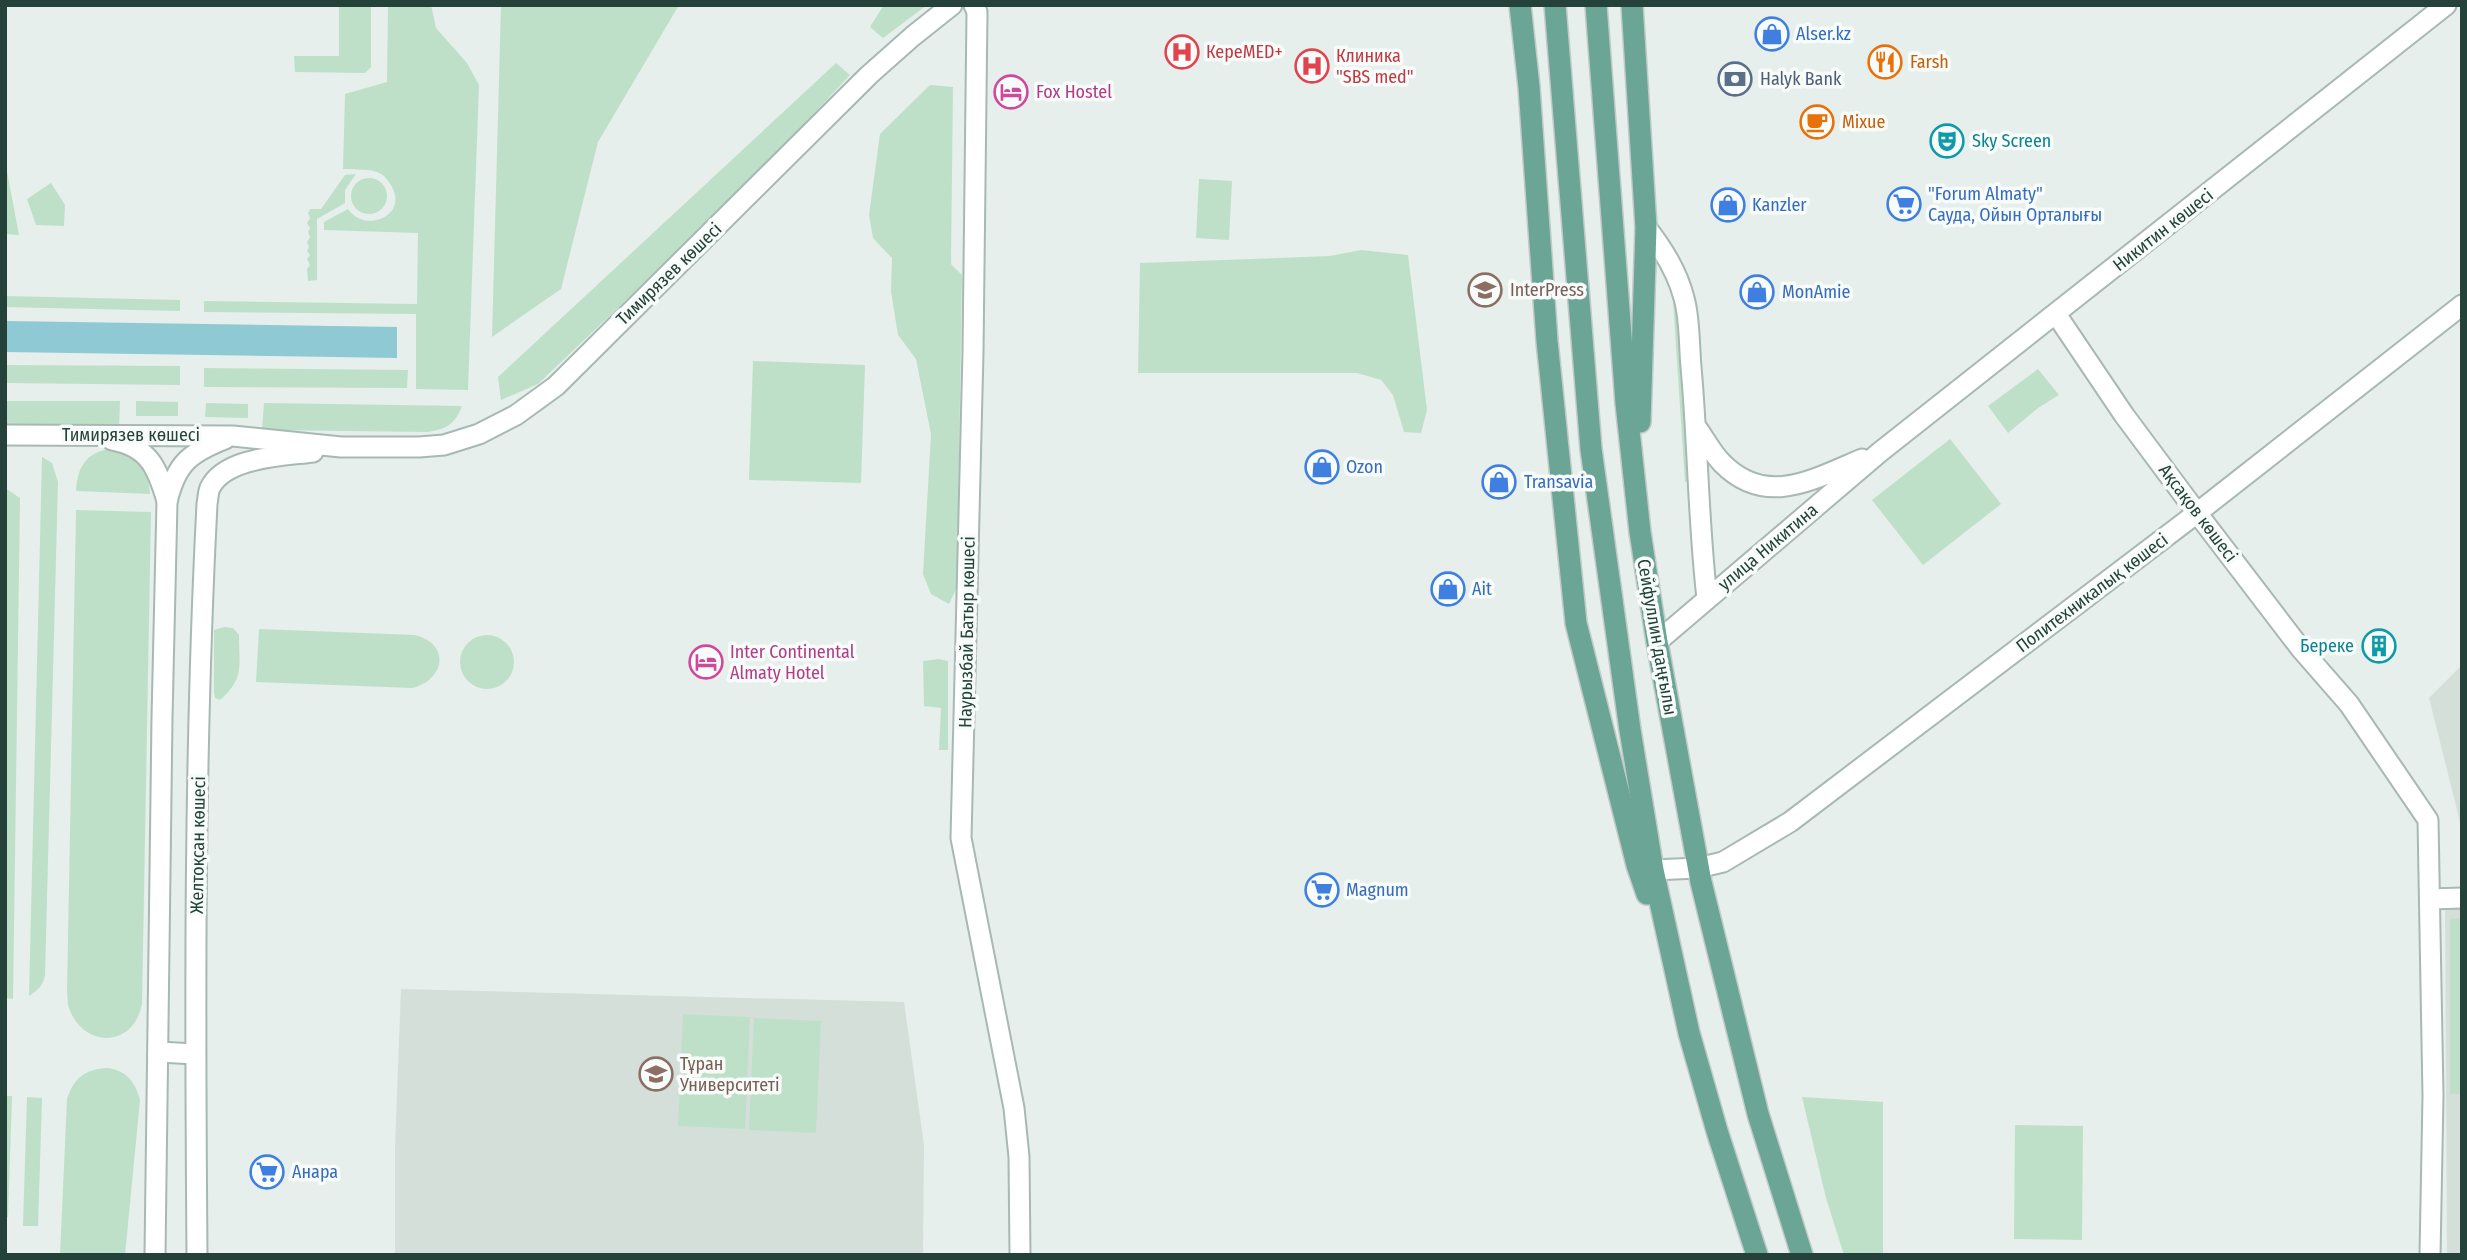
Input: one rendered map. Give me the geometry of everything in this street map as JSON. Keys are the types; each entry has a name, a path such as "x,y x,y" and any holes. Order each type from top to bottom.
{"main road":[{"path":"1520,5 1547,341 1576,623 1637,865 1675,964"},
{"name":"Сейфуллин даңғылы","path":"1555,5 1591,449 1630,730 1653,870 1689,1033 1757,1255"},
{"name":"Сейфуллин даңғылы","path":"1596,5 1626,403 1640,532 1657,642 1758,1114 1801,1255"},
{"path":"1632,5 1646,227 1640,398 1640,532"}],"street":[{"name":"Тимирязев көшесі","path":"5,435 233,436 341,447 444,445 480,434 516,415 556,386 869,75 952,5"},
{"name":"Наурызбай Батыр көшесі","path":"974,5 977,12 974,283 961,838 1014,1108 1019,1157 1020,1255"},
{"name":"Никитин көшесі","path":"1880,452 2446,5"},
{"path":"1646,227 1665,252 1685,299 1697,428 1700,538 1707,598"},
{"name":"Политехникалық көшесі","path":"1705,867 1723,862 1790,822 2197,513 2462,305"},
{"name":"Ақсақов көшесі","path":"2056,314 2124,415 2197,513 2301,649 2349,704 2428,820 2432,1101 2430,1255"},
{"path":"1697,428 1720,462 1739,479 1757,486 1787,488 1880,452"},
{"path":"84,434 128,443 141,451 152,462 167,502"},
{"path":"167,502 176,473 186,459 206,446 233,436"},
{"name":"Тимирязев көшесі","path":"253,461 341,447"},
{"name":"улица Никитина","path":"1657,642 1880,452"},
{"name":"Желтоқсан көшесі","path":"197,1255 195,1054 201,621 207,504 210,489 219,475 233,466 253,461"},
{"name":"Желтоқсан көшесі","path":"158,1117 167,502"},
{"path":"1653,870 1705,867"},
{"path":"2430,899 2462,898"},
{"path":"159,1052 195,1054"},
{"path":"142,1255 158,1117"},
{"path":"155,1255 158,1117"}],"shaded area":[{"path":"2462,665 2462,830 2429,698"},
{"path":"2445,909 2462,909 2462,1255 2447,1255"},
{"name":"Тұран Университеті","path":"401,989 904,1002 924,1145 923,1255 395,1255 395,1148"}],"green space":[{"path":"339,5 371,5 371,67 365,73 295,72 294,56 339,56"},
{"path":"388,5 431,5 436,28 467,63 479,85 468,390 416,389 416,314 204,312 204,301 417,304 418,233 324,230 324,222 348,209 355,216 374,221 390,213 394,206 392,187 383,175 368,170 343,169 345,94 387,82"},
{"path":"501,5 679,5 598,142 561,289 492,337"},
{"path":"884,5 927,5 883,38 870,27"},
{"path":"836,63 850,75 748,184 538,384 501,400 498,377"},
{"path":"930,85 953,87 951,264 962,275 957,587 949,604 931,594 923,574 931,434 916,359 898,335 891,291 892,258 873,238 869,215 880,134"},
{"path":"6,166 19,235 5,234"},
{"path":"356,174 345,190 345,203 317,219 317,280 308,281 308,213 310,209 321,209 345,175"},
{"path":"369,178 382,183 387,196 382,209 369,214 356,209 351,196 356,183"},
{"path":"1199,179 1232,181 1229,240 1196,238"},
{"path":"51,183 65,205 64,226 36,225 27,199"},
{"path":"1361,250 1408,255 1427,410 1421,433 1404,432 1393,395 1381,380 1357,373 1138,373 1140,263 1330,256"},
{"path":"1675,285 1695,482 1685,482 1673,301"},
{"path":"5,296 180,300 180,311 5,307"},
{"path":"753,361 865,365 861,483 749,480"},
{"path":"5,365 180,366 180,385 5,383"},
{"path":"204,368 408,370 407,388 204,387"},
{"path":"2038,369 2059,395 2038,408 2008,433 1988,406"},
{"path":"5,401 120,401 119,428 5,428"},
{"path":"136,401 178,402 178,416 136,416"},
{"path":"206,403 248,404 248,418 205,417"},
{"path":"264,403 462,406 449,425 427,432 262,430"},
{"path":"1950,439 2001,504 1923,565 1872,500"},
{"path":"109,449 126,454 138,463 146,476 150,494 76,491 78,476 84,463 94,454"},
{"path":"42,457 52,463 58,482 45,975 40,987 29,996"},
{"path":"5,488 20,498 13,999 5,998"},
{"path":"76,510 151,512 142,1004 137,1019 129,1030 107,1038 95,1036 76,1021 68,1006 67,992"},
{"path":"233,628 239,635 240,663 234,685 220,700 215,698 214,692 214,630"},
{"path":"259,629 415,635 434,646 439,654 439,662 431,678 412,688 256,682"},
{"path":"487,635 506,643 514,662 506,681 487,689 468,681 460,662 468,643"},
{"path":"923,661 948,661 948,750 939,750 941,708 924,706"},
{"path":"2462,918 2462,1094 2450,1094 2450,919"},
{"path":"683,1014 750,1017 745,1129 678,1126"},
{"path":"754,1018 821,1021 816,1133 749,1130"},
{"path":"108,1068 129,1078 140,1100 125,1255 60,1255 67,1099 73,1085 87,1072"},
{"path":"5,1096 12,1096 8,1217 5,1217"},
{"path":"27,1097 42,1098 38,1226 23,1226"},
{"path":"1802,1097 1883,1102 1883,1254 1844,1255 1826,1198"},
{"path":"2015,1125 2083,1126 2082,1240 2014,1239"}],"water":[{"path":"5,321 397,327 397,358 5,352"}],"place":[{"name":"Alser.kz","path":"1772,34"},
{"name":"КереMED+","path":"1182,52"},
{"name":"Farsh","path":"1885,62"},
{"name":"Клиника \"SBS med\"","path":"1312,66"},
{"name":"Halyk Bank","path":"1735,79"},
{"name":"Fox Hostel","path":"1011,92"},
{"name":"Mixue","path":"1817,122"},
{"name":"Sky Screen","path":"1947,141"},
{"name":"\"Forum Almaty\" Сауда, Ойын Орталығы","path":"1904,204"},
{"name":"Kanzler","path":"1728,205"},
{"name":"InterPress","path":"1485,290"},
{"name":"MonAmie","path":"1757,292"},
{"name":"Ozon","path":"1322,467"},
{"name":"Transavia","path":"1499,482"},
{"name":"Ait","path":"1448,589"},
{"name":"Береке","path":"2379,646"},
{"name":"Inter Continental Almaty Hotel","path":"706,662"},
{"name":"Magnum","path":"1322,890"},
{"name":"Тұран Университеті","path":"656,1074"},
{"name":"Анара","path":"267,1172"}]}
